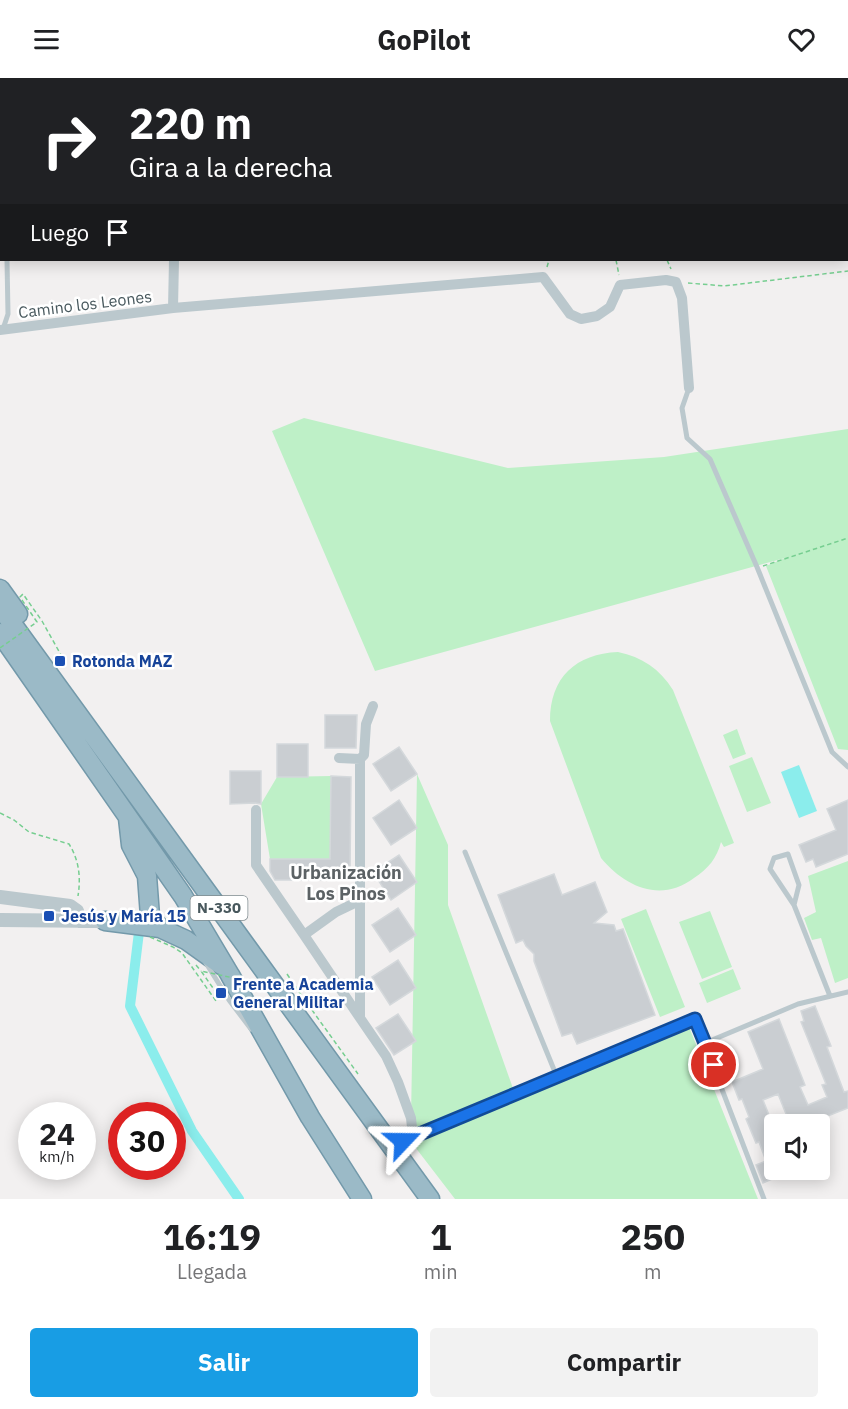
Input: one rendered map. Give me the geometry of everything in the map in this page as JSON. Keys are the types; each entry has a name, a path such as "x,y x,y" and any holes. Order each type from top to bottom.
{"highway":[{"path":"0,589 85,710 100,744"},
{"name":"N-330","path":"0,607 430,1199"},
{"name":"N-330","path":"0,633 183,896 231,975 271,1049 362,1199"},
{"path":"105,921 131,916 143,907 147,899 149,889 147,876 131,845 128,817"},
{"path":"147,899 155,932"},
{"path":"105,921 155,932 195,946 231,975"},
{"path":"339,1071 405,1140 439,1199"}],"street":[{"path":"173,308 174,261"},
{"name":"Camino los Leones","path":"1,330 173,308 543,277 570,314 581,319 597,316 610,307 620,285"},
{"path":"620,285 666,280 676,282 682,298 689,388"},
{"path":"360,1018 360,759 364,755 366,724 373,706"},
{"path":"339,759 360,759"},
{"path":"256,810 256,865 386,1056 411,1118 405,1140"},
{"path":"0,897 62,904 73,908 80,921"},
{"path":"304,935 336,912 361,900"},
{"path":"0,920 105,921"}],"lane":[{"path":"1,330 8,314 7,261"},
{"path":"689,388 682,408 687,438 710,459 757,567 832,752 848,767"},
{"path":"465,852 557,1077"},
{"path":"794,905 799,885 788,854 774,858 770,869 794,905 830,996"},
{"path":"195,946 241,1017 271,1049"},
{"path":"705,1043 798,1004 848,992"},
{"path":"405,1140 695,1019 764,1199"}],"path":[{"path":"616,261 620,285"},
{"path":"668,261 676,282 724,286 848,271"},
{"path":"757,567 848,538"},
{"path":"0,648 37,621 20,597 23,594 42,621 61,655"},
{"path":"0,813 14,820 29,832 69,844 77,856 80,885 73,908"},
{"path":"155,932 164,942 182,953 216,1001 220,998 201,971 299,992"},
{"path":"287,974 358,1074"}],"green space":[{"path":"304,418 508,468 664,457 848,429 848,750 838,749 766,566 785,558 375,671 272,431"},
{"path":"618,652 650,665 673,690 734,843 724,847 721,842 714,858 704,871 682,886 669,890 656,890 632,884 601,858 550,721 555,692 560,680 568,671 590,657"},
{"path":"737,729 746,754 733,759 723,735"},
{"path":"752,757 771,803 747,812 729,766"},
{"path":"417,774 448,845 448,905 515,1094 413,1137 411,1118"},
{"path":"331,776 330,859 270,859 261,804 277,777"},
{"path":"848,861 848,978 835,983 821,938 812,940 804,918 816,912 808,876"},
{"path":"646,909 685,1007 660,1017 621,919"},
{"path":"710,911 732,967 702,979 679,922"},
{"path":"733,969 741,989 707,1003 699,983"},
{"path":"689,1027 758,1199 455,1199 412,1143"}],"water":[{"path":"799,765 817,811 799,818 781,772"}],"building":[{"path":"325,715 357,715 356,748 325,748"},
{"path":"277,744 308,744 308,777 277,777"},
{"path":"399,747 417,774 391,791 373,764"},
{"path":"230,771 261,771 261,804 230,804"},
{"path":"331,776 351,777 350,873 336,873 336,880 275,880 270,871 270,859 330,859"},
{"path":"399,800 417,828 391,845 373,818"},
{"path":"848,800 848,854 816,867 813,859 806,862 799,845 836,830 827,809"},
{"path":"399,855 417,882 391,900 373,872"},
{"path":"554,874 562,895 595,882 607,912 594,923 614,925 616,931 623,929 655,1015 577,1044 572,1033 562,1036 534,961 534,954 523,940 516,943 498,895"},
{"path":"398,908 416,935 390,952 372,925"},
{"path":"398,960 416,988 390,1005 372,977"},
{"path":"815,1006 831,1046 827,1047 844,1092 848,1091 848,1108 830,1115 786,1114 778,1094 763,1100 769,1114 764,1114 764,1156 746,1119 749,1117 742,1099 739,1100 732,1082 763,1069 748,1032 779,1019 805,1085 800,1087 808,1105 827,1097 822,1085 826,1084 801,1022 804,1021 801,1011"},
{"path":"398,1014 416,1041 394,1055 376,1028"},
{"path":"764,1162 764,1180 770,1180 763,1183 756,1165"}],"waterway":[{"path":"139,932 130,1006 192,1131 239,1199"}],"place":[{"name":"Rotonda MAZ","path":"60,661"},
{"name":"Jesús y María 15","path":"49,916"},
{"name":"Frente a Academia General Militar","path":"221,993"}],"district":[{"name":"Urbanización Los Pinos","path":"346,883"}],"route":[{"path":"403,1141 695,1019 714,1065"}]}
